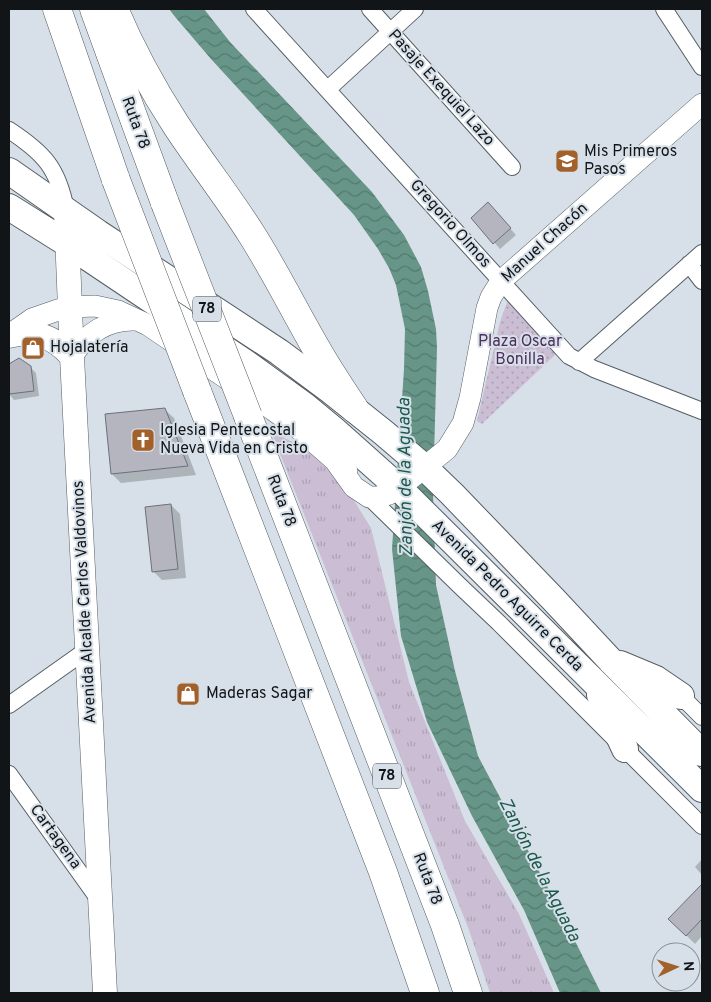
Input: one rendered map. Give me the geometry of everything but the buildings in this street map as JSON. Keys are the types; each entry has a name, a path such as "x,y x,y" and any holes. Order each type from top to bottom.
{"highway":[{"name":"78","path":"57,9 116,180 382,872 425,993"},
{"name":"Ruta 78","path":"94,9 166,203 445,925 468,993"},
{"path":"114,9 156,93 251,234 320,354 354,408"},
{"path":"382,872 406,993"}],"main road":[{"name":"Avenida Pedro Aguirre Cerda","path":"9,170 98,233 265,342 354,408 384,433 444,487 702,753"},
{"name":"Avenida Pedro Aguirre Cerda","path":"9,207 219,344 278,386 334,430 382,492 441,530 702,789"},
{"name":"Avenida Alcalde Carlos Valdovinos","path":"66,210 105,993"},
{"path":"9,335 27,333 47,337 57,342 72,357"},
{"path":"610,660 656,678 681,696"},
{"path":"592,679 625,749"}],"street":[{"name":"Gregorio Olmos","path":"254,9 569,356 594,369 702,411"},
{"name":"Pasaje Exequiel Lazo","path":"370,9 512,167"},
{"path":"328,89 415,9"},
{"path":"664,9 702,67"},
{"name":"Manuel Chacón","path":"382,492 425,468 445,452 464,424 487,308 491,296 501,281 702,104"},
{"path":"9,130 32,146 51,166 60,186 66,210"},
{"path":"578,362 702,253"},
{"path":"689,264 702,280"},
{"path":"9,335 32,319 46,313 70,307 95,306 118,311 148,325 298,428 348,472 382,492"},
{"path":"72,357 82,342 96,330 112,322 139,321"},
{"name":"Avenida Pedro Aguirre Cerda","path":"382,492 447,572 702,826"},
{"path":"9,705 88,649"},
{"path":"681,696 702,716"},
{"name":"Cartagena","path":"9,774 100,901"}],"green space":[{"name":"Plaza Oscar Bonilla","path":"510,294 557,353 482,424 477,421 500,322"},
{"path":"271,431 312,452 350,494 371,528 409,682 465,821 519,914 554,993 490,993 469,930"}],"water":[{"name":"Zanjón de la Aguada","path":"169,9 204,9 230,42 372,192 404,235 421,267 436,329 437,348 433,493 436,585 455,671 478,756 555,901 601,993 560,993 524,910 472,816 427,722 401,636 392,549 405,329 396,285 389,268 354,215 211,59"}],"place":[{"name":"Mis Primeros Pasos","path":"567,161"},
{"name":"Hojalatería","path":"33,348"},
{"name":"Iglesia Pentecostal Nueva Vida en Cristo","path":"143,440"},
{"name":"Maderas Sagar","path":"188,694"}]}
